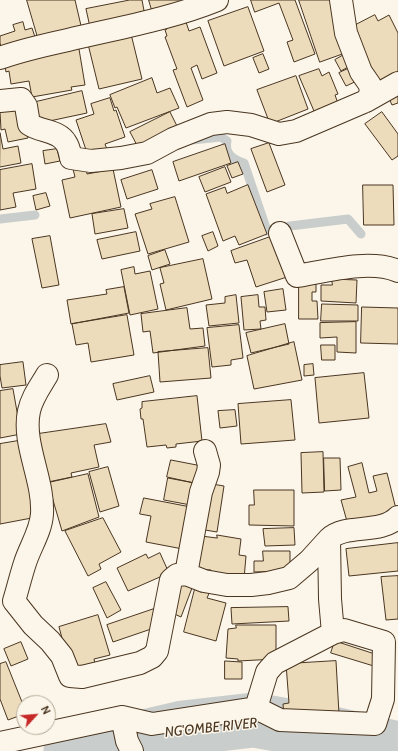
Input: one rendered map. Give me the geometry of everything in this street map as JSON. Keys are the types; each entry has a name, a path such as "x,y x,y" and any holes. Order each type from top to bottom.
{"street":[{"path":"0,58 39,46 197,8 217,0"},
{"path":"341,0 346,33 361,72 370,85 371,94 366,101"},
{"path":"0,102 21,99 26,106 29,124 34,128 56,134 66,142 71,158 91,161 121,158 147,153 166,142 211,124 227,122 251,125 278,134 296,131 366,101 398,83"},
{"path":"280,233 296,276 367,265 388,267 398,271"},
{"path":"47,375 34,395 29,411 28,426 42,499 42,516 36,539 7,602 50,640 62,656 70,676 82,677 140,663 152,657 157,651 171,580 177,575 186,574 204,581 227,585 251,585 289,578 334,535 346,531 368,529 395,520 398,517"},
{"path":"186,574 201,492 208,472 209,465 206,451"},
{"path":"329,539 332,633"},
{"path":"0,743 122,717 152,724 256,708 280,720 374,724 383,699 391,642 344,630 332,633 276,663 266,672 256,708"},
{"path":"122,717 127,741 132,751"}],"building":[{"path":"27,0 75,0 82,30 39,41"},
{"path":"130,0 142,0 145,16 90,27 86,9"},
{"path":"149,0 202,0 154,17"},
{"path":"251,0 295,0 315,54 294,62 287,42 293,40 279,3 255,12"},
{"path":"299,0 331,0 348,52 320,62"},
{"path":"248,7 264,51 224,66 208,21"},
{"path":"375,15 378,21 389,15 398,33 398,82 377,91 348,29"},
{"path":"185,19 189,31 200,27 217,73 202,79 197,65 191,68 203,100 187,107 173,70 177,69 165,37 167,36 165,30 167,29 166,26"},
{"path":"23,22 25,30 32,28 37,43 3,53 0,43 0,36 15,31 13,25"},
{"path":"131,34 142,79 99,89 88,44"},
{"path":"79,49 85,85 71,87 72,90 32,97 29,81 11,84 9,71 6,72 4,60"},
{"path":"349,52 355,63 341,71 335,60"},
{"path":"263,54 269,69 259,73 253,58"},
{"path":"352,67 359,80 346,86 339,73"},
{"path":"319,69 322,76 329,72 338,94 335,95 340,109 317,118 299,76"},
{"path":"296,76 308,109 270,124 257,90"},
{"path":"152,78 157,93 170,88 179,108 126,128 110,95"},
{"path":"398,86 398,103 392,105 386,92"},
{"path":"82,91 87,113 40,123 36,102"},
{"path":"110,98 114,111 116,110 125,137 105,144 108,152 89,159 76,120 94,114 91,104"},
{"path":"22,108 28,138 8,142 5,129 1,130 0,112"},
{"path":"170,112 179,130 140,151 130,132"},
{"path":"382,112 398,134 398,156 392,160 365,124"},
{"path":"0,133 3,149 18,146 21,163 0,167"},
{"path":"269,143 285,185 267,192 251,149"},
{"path":"225,144 231,163 179,181 173,162"},
{"path":"57,149 60,161 45,164 43,151"},
{"path":"85,162 87,174 113,169 121,207 70,218 62,180 75,177 72,165"},
{"path":"238,162 243,174 232,178 227,166"},
{"path":"32,164 36,189 13,193 16,207 0,210 0,170"},
{"path":"225,167 231,182 205,192 199,177"},
{"path":"152,170 158,189 127,199 121,180"},
{"path":"248,185 267,234 239,245 235,236 223,241 206,194 225,187 227,193"},
{"path":"363,185 393,185 394,225 364,225"},
{"path":"46,193 50,206 36,210 33,196"},
{"path":"175,197 189,242 148,254 135,214 152,209 150,204"},
{"path":"124,209 128,228 95,234 92,214"},
{"path":"136,232 140,251 102,259 97,240"},
{"path":"213,232 218,246 208,251 202,236"},
{"path":"50,236 59,285 42,288 32,239"},
{"path":"273,236 287,277 256,287 247,260 235,263 231,251"},
{"path":"165,250 170,264 152,270 148,256"},
{"path":"203,259 212,299 166,310 160,284 164,283 160,268"},
{"path":"134,267 135,274 150,271 158,309 130,315 121,270"},
{"path":"332,279 357,280 356,303 321,301 321,285 332,285"},
{"path":"299,281 316,281 316,292 312,292 312,301 317,301 318,319 299,319"},
{"path":"124,287 129,313 71,324 67,300 107,294 106,290"},
{"path":"283,289 286,310 267,312 264,292"},
{"path":"236,295 239,323 209,326 206,305 225,303 225,297"},
{"path":"258,295 259,307 265,307 266,320 260,321 261,329 244,330 241,297"},
{"path":"322,304 358,305 358,321 321,321"},
{"path":"362,307 398,308 398,344 361,343"},
{"path":"187,308 190,329 203,328 205,346 153,353 150,331 143,332 141,314"},
{"path":"127,315 134,355 91,362 88,343 76,345 72,324"},
{"path":"356,322 356,353 337,352 337,337 320,338 320,323"},
{"path":"285,324 289,344 251,353 246,333"},
{"path":"239,325 243,358 231,360 231,365 212,367 207,328"},
{"path":"294,342 302,380 254,389 247,356"},
{"path":"321,345 335,345 335,360 322,360"},
{"path":"208,348 211,378 160,382 158,352"},
{"path":"23,362 26,385 2,388 0,365"},
{"path":"313,364 314,375 304,376 304,365"},
{"path":"364,373 369,418 319,423 315,378"},
{"path":"150,376 154,392 117,400 113,384"},
{"path":"13,389 21,434 0,438 0,391"},
{"path":"197,396 202,441 176,444 176,447 167,448 166,445 147,447 143,419 141,419 140,409 142,408 142,402"},
{"path":"291,400 295,440 241,444 238,404"},
{"path":"235,410 237,426 220,428 218,411"},
{"path":"106,424 111,442 94,445 99,467 71,473 72,477 48,482 38,434"},
{"path":"24,440 37,517 0,524 0,444"},
{"path":"323,452 324,492 302,493 301,453"},
{"path":"324,458 340,458 341,490 325,491"},
{"path":"171,460 207,467 194,483 167,477"},
{"path":"362,463 369,493 377,491 373,476 387,473 397,513 348,525 341,500 356,497 348,467"},
{"path":"108,467 119,506 100,512 89,472"},
{"path":"88,474 99,517 62,531 48,483"},
{"path":"168,478 200,484 196,506 164,500"},
{"path":"206,483 224,486 217,532 199,529"},
{"path":"254,490 294,490 294,526 249,525 249,505 254,505"},
{"path":"144,498 196,508 188,550 146,542 151,516 140,514"},
{"path":"103,518 121,552 99,564 101,569 88,576 65,531"},
{"path":"294,528 295,545 265,546 263,529"},
{"path":"217,535 241,539 239,555 246,556 244,579 211,576 211,570 196,569 201,536 217,538"},
{"path":"398,543 398,571 349,576 346,549"},
{"path":"263,551 290,551 290,571 254,572 254,561 263,561"},
{"path":"160,553 169,573 128,591 117,568 146,554 148,558"},
{"path":"398,576 398,619 386,620 381,577"},
{"path":"106,582 121,610 107,618 93,588"},
{"path":"179,582 192,588 181,617 168,611"},
{"path":"196,585 211,589 207,598 226,603 216,641 184,632"},
{"path":"288,607 289,621 232,624 231,608"},
{"path":"154,609 160,626 113,642 107,625"},
{"path":"98,615 110,655 94,659 95,664 71,671 59,627"},
{"path":"236,625 276,625 276,659 238,661 238,659 226,658 228,629 236,628"},
{"path":"335,641 381,656 377,667 331,653"},
{"path":"21,642 28,659 11,666 4,649"},
{"path":"225,661 242,662 242,679 225,679"},
{"path":"336,661 339,714 284,717 283,704 289,703 286,664"},
{"path":"6,662 19,695 16,695 16,717 8,720 0,699 0,664"}],"waterway":[{"path":"192,140 221,137 227,141 226,146 230,156 244,163 267,231 290,226 348,219 361,234"},
{"path":"0,219 35,215"},
{"name":"NG'OMBE RIVER","path":"71,751 127,741 183,728 254,720 333,734 398,749"}]}
